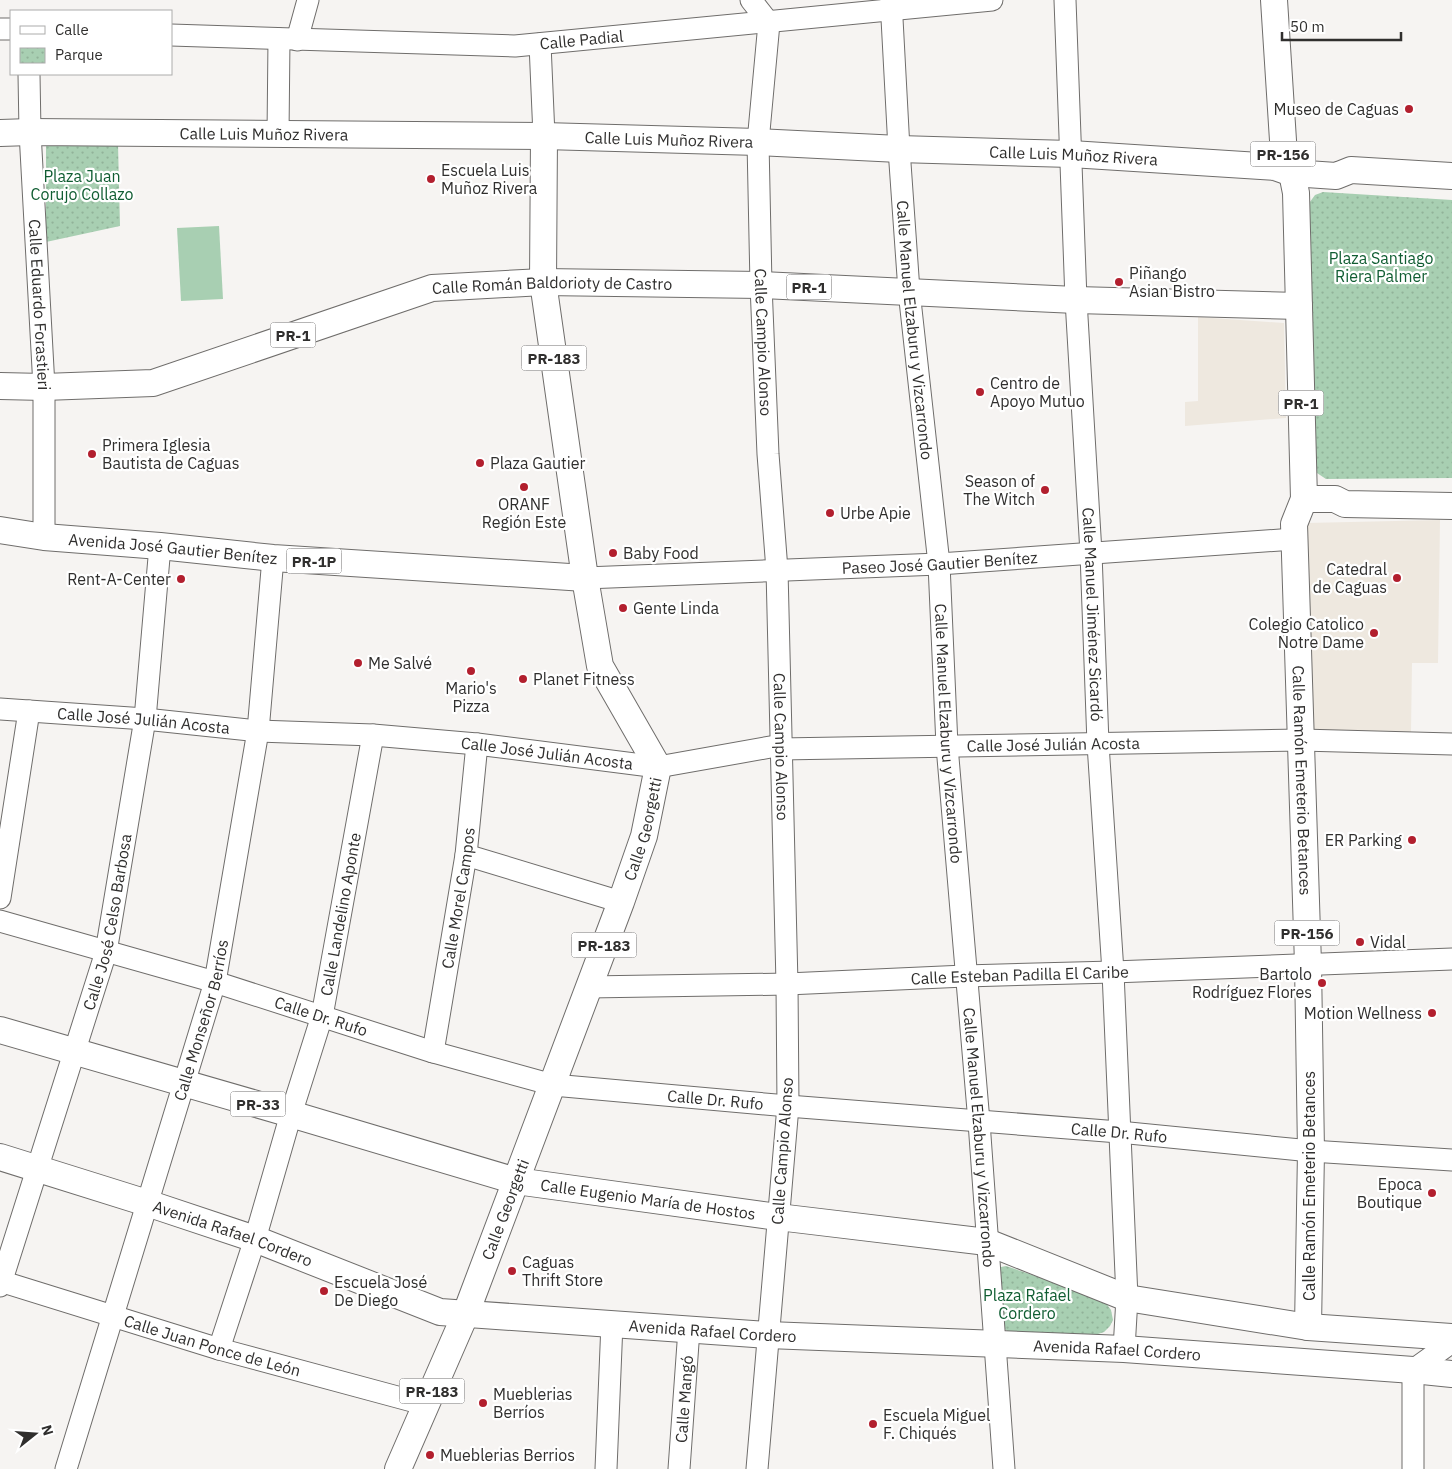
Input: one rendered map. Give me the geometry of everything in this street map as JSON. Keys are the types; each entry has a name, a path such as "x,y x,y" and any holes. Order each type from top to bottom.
{"main road":[{"name":"Calle Ramón Emeterio Betances","path":"1274,0 1284,156 1292,173 1296,193 1304,499 1294,524 1294,539 1308,964 1311,1151 1308,1327"},
{"name":"Calle Luis Muñoz Rivera","path":"0,133 544,136 1071,154 1275,167 1292,173 1336,176 1351,170 1452,191"},
{"name":"Calle Georgetti","path":"398,1469 466,1313 621,902 644,836 658,767 600,666 585,578 543,282 544,136"},
{"name":"Calle Luis Muñoz Rivera","path":"1408,181 1452,176"},
{"name":"Calle Román Baldorioty de Castro","path":"44,387 153,383 432,288 543,282 761,285 1076,300"},
{"name":"PR-1","path":"1076,300 1299,306"},
{"name":"PR-1","path":"0,386 44,387"},
{"path":"1304,499 1335,499 1345,504 1452,491"},
{"path":"1400,498 1452,506"},
{"name":"Avenida José Gautier Benítez","path":"0,530 44,537 160,546 273,558 585,578"},
{"name":"Calle Eugenio María de Hostos","path":"0,1030 75,1050 516,1181 778,1217 987,1242"},
{"name":"Avenida Rafael Cordero","path":"0,1157 147,1202 255,1239 440,1312 768,1335 1124,1349 1452,1374"},
{"path":"987,1242 1126,1298 1308,1327 1452,1337"}],"street":[{"path":"278,135 288,40 308,0"},
{"path":"751,0 769,23"},
{"name":"Calle Padial","path":"172,35 515,46 769,23 892,5 992,0"},
{"name":"Calle Manuel Jiménez Sicardó","path":"1065,0 1076,300 1091,553 1098,744 1113,972 1126,1298 1124,1349"},
{"name":"Calle Manuel Elzaburu y Vizcarrondo","path":"892,5 899,149 909,291 939,564 947,746 965,976 979,1122 1004,1469"},
{"name":"Calle Campio Alonso","path":"757,1469 788,1106 787,984 777,570 768,454 761,285 758,142 769,23"},
{"name":"Calle Georgetti","path":"540,44 544,136"},
{"name":"Calle Eduardo Forastieri","path":"29,75 30,132 44,387 44,537"},
{"name":"Paseo José Gautier Benítez","path":"585,578 939,564 1294,539"},
{"name":"Calle José Celso Barbosa","path":"1,1283 106,952 145,719 160,546"},
{"name":"Calle Monseñor Berríos","path":"66,1469 215,982 258,732 273,558"},
{"name":"Calle José Julián Acosta","path":"0,709 145,719 258,732 373,735 477,744 658,767 776,746 780,749 1300,740 1452,744"},
{"path":"0,898 30,711"},
{"name":"Calle Landelino Aponte","path":"219,1349 255,1239 322,1016 373,735"},
{"name":"Calle Morel Campos","path":"433,1052 466,855 477,744"},
{"path":"466,855 621,902"},
{"name":"Calle Dr. Rufo","path":"0,921 215,982 433,1052 553,1085 979,1122 1119,1132 1311,1151 1452,1160"},
{"name":"Calle Esteban Padilla El Caribe","path":"588,987 787,984 1452,959"},
{"name":"Calle Juan Ponce de León","path":"1,1283 219,1349 427,1405"},
{"path":"606,1469 612,1323"},
{"name":"Calle Mangó","path":"679,1469 689,1329"},
{"path":"1413,1469 1413,1370 1452,1342"}],"shaded area":[{"path":"1198,317 1284,323 1286,418 1185,426 1185,402 1198,401"},
{"name":"Colegio Catolico Notre Dame","path":"1440,520 1438,663 1412,663 1411,732 1310,731 1306,523"}],"green space":[{"name":"Plaza Juan Corujo Collazo","path":"46,144 118,144 120,226 46,242"},
{"name":"Plaza Santiago Riera Palmer","path":"1323,192 1452,200 1452,478 1326,479 1317,473 1307,206 1315,195"},
{"path":"219,226 223,299 181,301 177,228"},
{"name":"Plaza Rafael Cordero","path":"1006,1266 1103,1299 1111,1310 1113,1320 1110,1326 1104,1332 1088,1336 1009,1332 1003,1328 996,1272 1001,1267"}],"place":[{"name":"Museo de Caguas","path":"1409,109"},
{"name":"Escuela Luis Muñoz Rivera","path":"431,179"},
{"name":"Piñango Asian Bistro","path":"1119,282"},
{"name":"Centro de Apoyo Mutuo","path":"980,392"},
{"name":"Primera Iglesia Bautista de Caguas","path":"92,454"},
{"name":"Plaza Gautier","path":"480,463"},
{"name":"ORANF Región Este","path":"524,487"},
{"name":"Season of The Witch","path":"1045,490"},
{"name":"Urbe Apie","path":"830,513"},
{"name":"Baby Food","path":"613,553"},
{"name":"Catedral de Caguas","path":"1397,578"},
{"name":"Rent-A-Center","path":"181,579"},
{"name":"Gente Linda","path":"623,608"},
{"name":"Colegio Catolico Notre Dame","path":"1374,633"},
{"name":"Me Salvé","path":"358,663"},
{"name":"Mario's Pizza","path":"471,671"},
{"name":"Planet Fitness","path":"523,679"},
{"name":"ER Parking","path":"1412,840"},
{"name":"Vidal","path":"1360,942"},
{"name":"Bartolo Rodríguez Flores","path":"1322,983"},
{"name":"Motion Wellness","path":"1432,1013"},
{"name":"Epoca Boutique","path":"1432,1193"},
{"name":"Caguas Thrift Store","path":"512,1271"},
{"name":"Escuela José De Diego","path":"324,1291"},
{"name":"Mueblerias Berríos","path":"483,1403"},
{"name":"Escuela Miguel F. Chiqués","path":"873,1424"},
{"name":"Mueblerias Berrios","path":"430,1455"}]}
